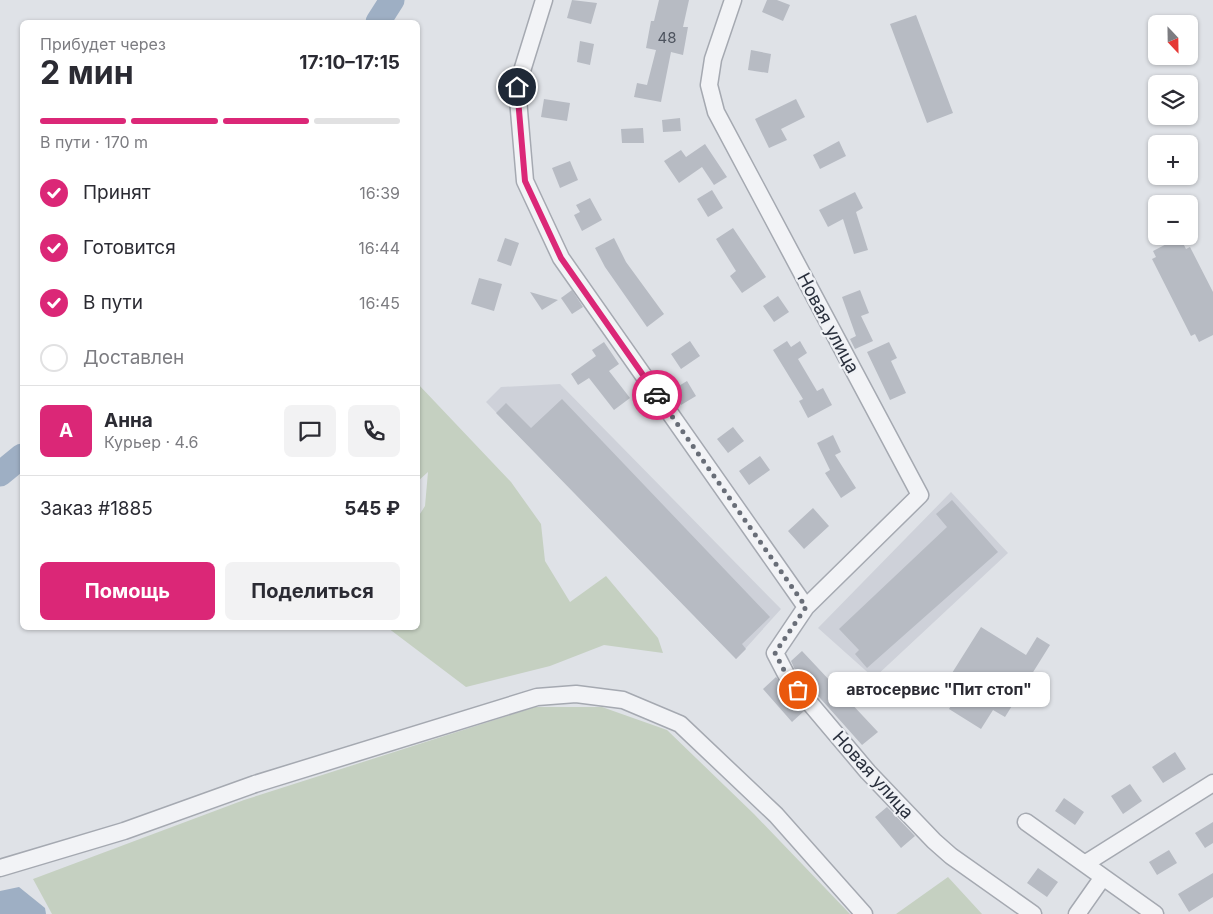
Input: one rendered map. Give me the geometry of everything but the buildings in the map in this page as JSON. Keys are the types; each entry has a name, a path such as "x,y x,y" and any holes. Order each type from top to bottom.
{"street":[{"path":"544,0 517,87 525,181 561,258 806,607"},
{"name":"Новая улица","path":"733,0 713,59 709,86 716,112 920,496 806,607 775,653 787,676 868,772 934,841 951,856 1033,914"},
{"path":"0,868 124,831 255,784 528,700 576,694 623,700 680,724 776,815 864,914"},
{"path":"1086,863 1213,783"},
{"path":"1026,822 1155,914"},
{"path":"1077,914 1103,877"}],"shaded area":[{"path":"560,384 781,609 736,659 486,402 501,387"},
{"path":"951,492 1008,553 874,678 818,628"}],"green space":[{"path":"420,386 511,482 541,524 545,561 570,602 606,576 658,638 663,653 604,645 550,666 466,687 391,630 420,630 420,514 425,506 428,472 420,479"},
{"path":"535,707 602,707 667,730 754,814 850,914 52,914 33,879 244,800"},
{"path":"948,877 982,914 896,914"}],"water":[{"path":"19,887 45,908 46,914 0,914 0,891"}],"waterway":[{"path":"379,20 392,0"},
{"path":"0,474 20,458"}],"way so far":[{"path":"657,395 792,591 806,607 775,653 787,676 798,690"}],"place":[{"name":"автосервис \"Пит стоп\"","path":"798,690"}],"route":[{"path":"517,87 525,181 561,258 657,395"}]}
